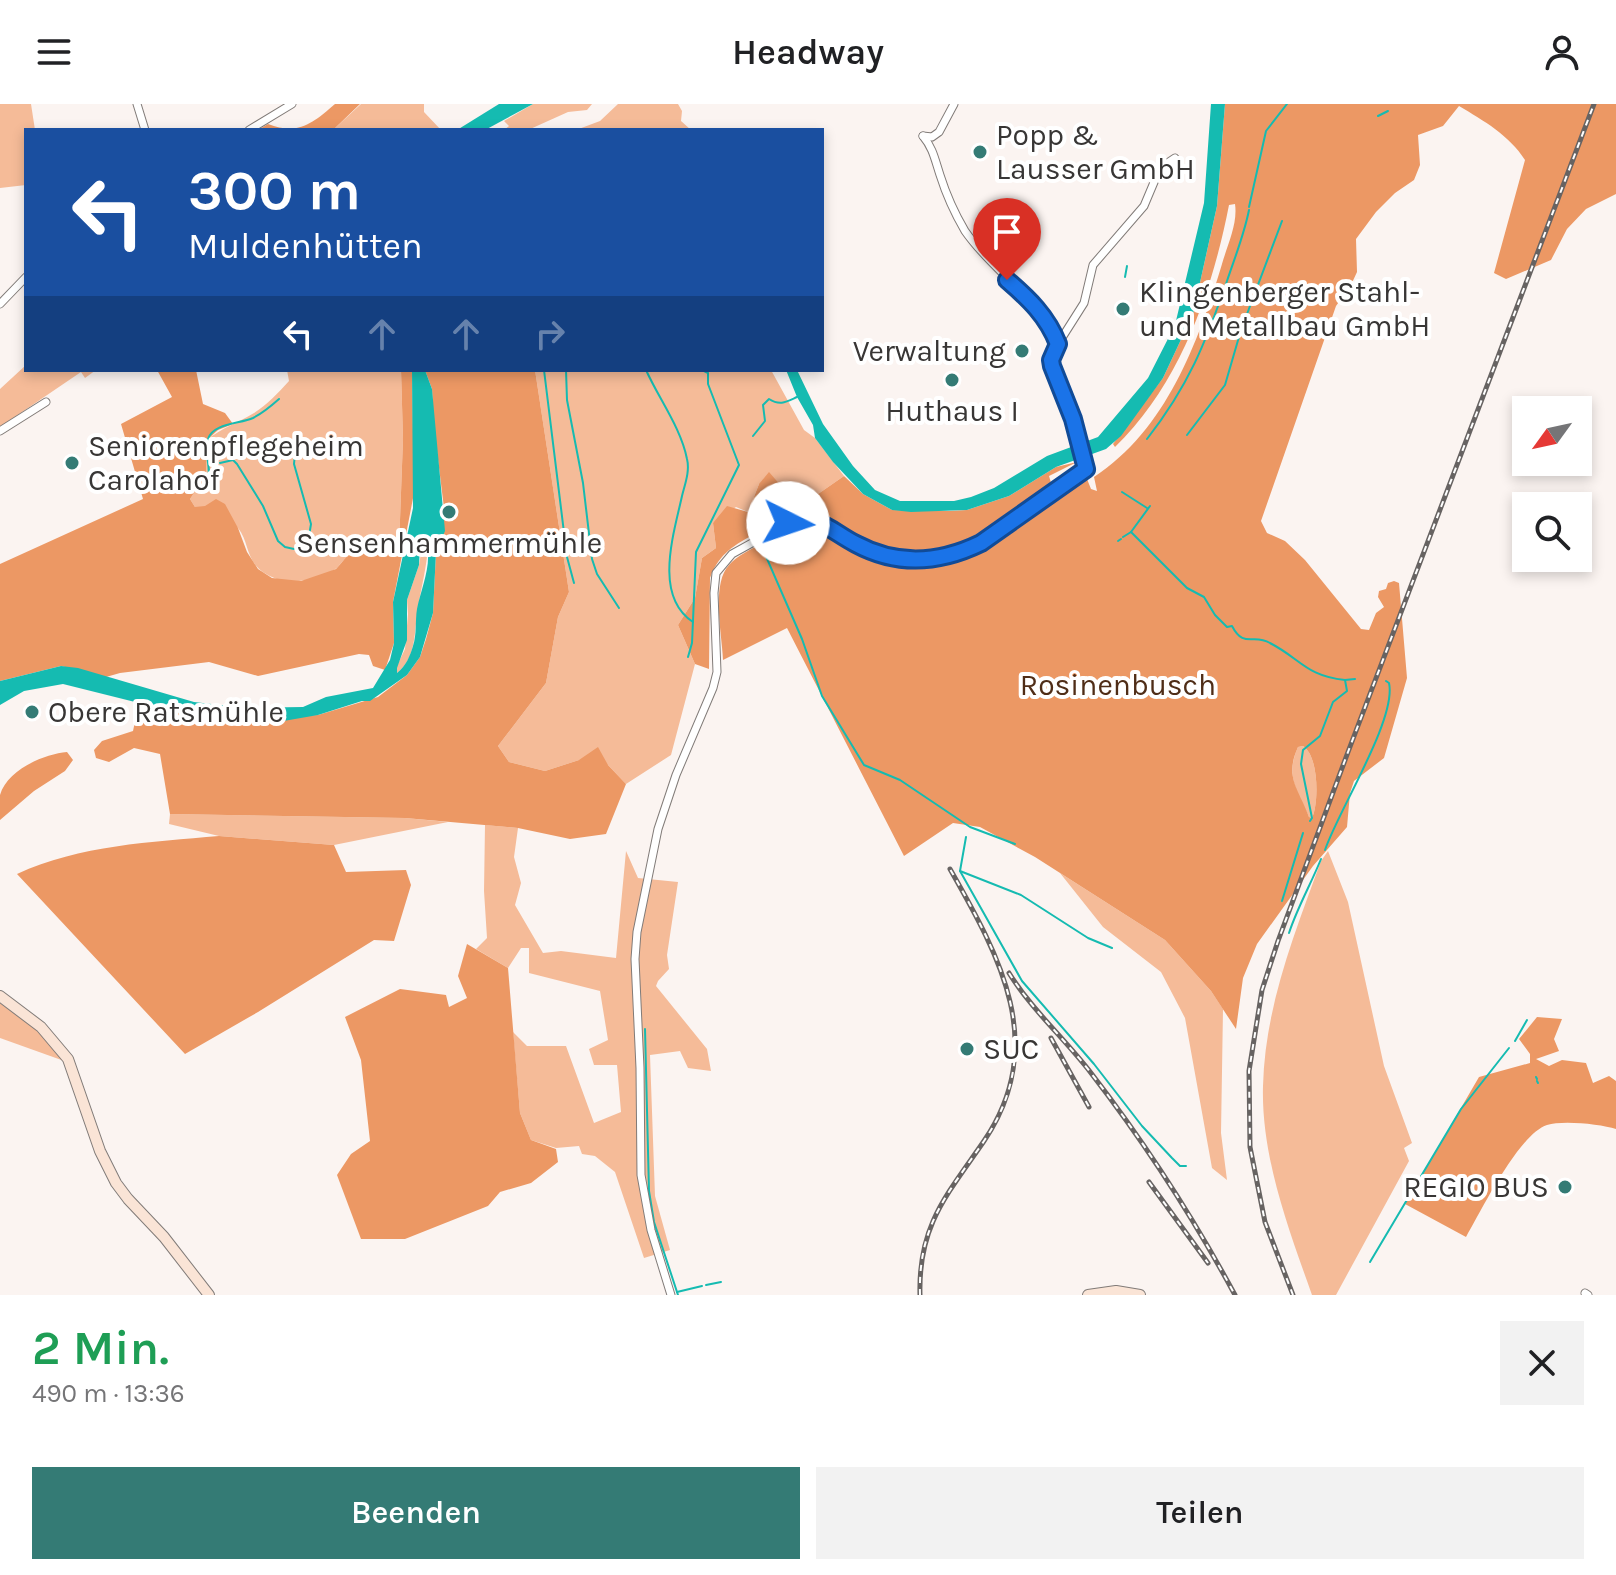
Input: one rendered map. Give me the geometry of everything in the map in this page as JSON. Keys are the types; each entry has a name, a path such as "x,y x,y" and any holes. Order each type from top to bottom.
{"main road":[{"path":"0,996 41,1027 68,1059 100,1151 116,1183 164,1237 209,1295"},
{"path":"1088,1295 1116,1291 1140,1295"}],"street":[{"path":"137,104 144,128"},
{"path":"252,128 292,104"},
{"path":"954,104 939,132 932,137 923,136 933,151 946,192 967,233 1007,280 1039,310 1058,344"},
{"path":"671,1295 651,1230 641,1175 635,959 637,932 658,829 717,672 716,573 732,554 788,523 802,519 821,522 856,544 882,555 922,560 952,555 981,543 1086,469 1051,360 1084,303 1093,265 1144,206 1160,168 1175,158"},
{"path":"0,304 24,279"},
{"path":"0,431 46,402"}],"shaded area":[{"path":"0,104 31,104 35,128 24,128 24,185 0,188"},
{"path":"361,104 424,104 424,112 439,128 335,128"},
{"path":"533,104 592,104 587,110 568,112 532,128 506,128 509,126 504,121"},
{"path":"618,104 678,104 682,111 681,121 689,128 581,128 600,121"},
{"path":"24,367 24,372 81,372 0,427 0,389"},
{"path":"287,372 401,372 403,439 399,547 357,554 322,576 296,581 279,580 263,572 252,560 235,524 212,511 195,507 190,499 206,475 207,440 268,403 289,381"},
{"path":"535,372 772,372 804,430 815,438 844,476 805,503 759,484 748,512 736,507 713,523 716,548 702,558 695,598 678,625 695,664 671,755 626,784 608,765 579,760 545,771 509,762 498,746 546,683 558,617 569,592"},
{"path":"423,541 428,545 414,643 408,660 397,673 396,668 405,649 407,600 419,565"},
{"path":"1303,746 1315,769 1316,802 1312,818 1300,799 1293,775 1294,757 1298,747"},
{"path":"170,814 405,818 448,822 334,845 219,836 169,824"},
{"path":"485,825 518,828 514,857 521,883 515,905 543,953 561,951 616,958 626,851 638,878 678,882 667,955 669,969 656,986 707,1049 711,1071 688,1068 680,1051 650,1055 655,1196 670,1250 644,1258 615,1172 595,1156 582,1154 579,1146 556,1148 531,1140 520,1113 513,1032 527,1046 566,1046 594,1123 621,1112 617,1065 594,1065 589,1049 608,1040 600,991 529,973 529,948 521,948 508,968 476,949 487,938"},
{"path":"1328,851 1348,902 1384,1066 1412,1143 1404,1148 1409,1161 1336,1295 1312,1295 1278,1193 1267,1139 1263,1086 1275,1000 1301,916 1321,861"},
{"path":"1060,873 1165,940 1223,1009 1221,1133 1227,1180 1212,1168 1185,1018 1161,972 1103,927"},
{"path":"0,1003 40,1031 67,1062 0,1038"}],"green space":[{"path":"335,104 360,104 335,128 297,128 319,117"},
{"name":"Rosinenbusch","path":"1225,104 1616,104 1616,194 1586,209 1567,229 1551,260 1506,279 1494,273 1525,160 1504,136 1459,106 1443,126 1418,135 1420,165 1414,180 1376,212 1356,239 1357,272 1336,306 1261,521 1267,533 1285,541 1305,560 1361,629 1369,630 1376,613 1384,607 1378,597 1379,591 1386,589 1388,583 1399,583 1407,678 1384,758 1354,781 1347,827 1313,866 1257,944 1243,978 1236,1029 1211,991 1165,940 1035,857 980,827 953,823 904,856 787,628 723,660 719,610 720,584 729,565 795,526 814,526 845,546 876,560 925,566 974,554 1058,494 1062,495 1087,479 1091,489 1097,491 1094,477 1119,458 1141,435 1160,410 1190,354 1232,235 1235,204 1229,205 1203,303 1175,366 1138,422 1115,447 1113,444 1163,378 1193,314 1217,206","holes":["1303,746 1308,751 1316,780 1312,818 1297,791 1292,767 1298,747"]},
{"path":"268,124 284,128 261,128"},
{"path":"158,372 196,372 203,404 225,413 233,424 218,430 207,440 206,475 190,499 195,507 205,506 216,499 225,504 258,569 272,578 301,581 336,569 366,535 382,547 399,547 403,439 401,372 412,372 414,493 393,602 394,643 385,670 373,666 369,655 359,654 258,676 209,662 106,677 61,666 0,681 0,564 143,499 121,424 172,397"},
{"path":"426,372 535,372 569,592 558,617 546,683 498,746 509,762 545,771 579,760 598,747 608,765 626,784 606,834 570,839 518,828 405,818 170,814 160,754 134,748 109,762 96,758 94,750 102,741 133,731 139,703 203,719 318,715 378,697 407,675 420,657 433,613 436,552 442,538 444,508 432,389"},
{"path":"1077,462 1049,476 1052,486 996,528 948,551 904,554 886,550 868,544 825,518 810,513 794,515 775,523 737,544 717,564 710,578 709,669 695,664 678,625 695,598 702,558 716,548 713,523 727,506 748,512 759,484 769,472 788,494 805,503 844,476 863,494 892,510 949,511 967,510 1009,496 1056,467"},
{"path":"67,752 73,760 65,771 34,791 0,820 0,795 10,778 38,760"},
{"path":"219,836 334,845 346,872 406,870 411,885 394,941 374,940 185,1054 17,874 41,864 91,851"},
{"path":"467,944 508,968 520,1113 531,1140 556,1149 558,1162 531,1183 500,1192 488,1206 405,1239 361,1239 337,1175 351,1154 370,1141 361,1060 345,1017 400,989 446,995 449,1007 467,998 458,976"},
{"path":"1537,1017 1562,1019 1554,1039 1559,1051 1536,1059 1549,1066 1562,1060 1586,1063 1593,1083 1609,1076 1616,1081 1616,1129 1562,1123 1547,1125 1536,1131 1513,1158 1466,1237 1405,1204 1479,1077 1530,1063 1530,1054 1519,1039"}],"water":[{"path":"499,104 533,104 489,128 460,128"},
{"path":"1211,104 1225,104 1217,206 1193,314 1163,378 1121,436 1106,449 1056,467 1009,496 967,510 911,512 892,510 863,494 815,438 813,425 787,372 798,372 823,424 853,466 875,490 900,501 954,501 971,497 994,488 1047,456 1098,437 1148,378 1175,325 1204,203"},
{"path":"412,372 426,372 432,389 445,531 436,552 433,613 420,657 407,675 370,701 272,723 203,719 63,684 24,691 0,705 0,681 61,666 78,668 194,702 246,708 303,707 326,697 373,688 390,660 394,643 393,602 413,508","holes":["425,541 428,557 414,641 407,661 397,673 407,640 407,600 419,565 420,547"]}],"waterway":[{"path":"1249,207 1266,131 1287,104"},
{"path":"1378,116 1388,111"},
{"path":"1147,439 1185,382 1203,344 1249,210"},
{"path":"1187,435 1225,385 1241,330 1282,221"},
{"path":"1125,277 1127,266"},
{"path":"544,372 567,557 574,583"},
{"path":"566,372 567,400 583,483 592,559 597,574 619,608"},
{"path":"647,372 675,425 687,459 687,478 671,545 670,580 673,597 681,611 693,622"},
{"path":"688,657 692,643 696,552 739,465 706,372"},
{"path":"753,436 765,421 763,405 769,399 780,403 797,397"},
{"path":"207,484 207,444 211,434 221,427 253,418 279,399"},
{"path":"220,463 233,460 237,464 263,506 278,541 294,549 302,546 309,536 311,524 294,464 296,443"},
{"path":"1122,492 1147,508"},
{"path":"1123,537 1131,532 1150,506"},
{"path":"751,519 755,531"},
{"path":"1131,532 1187,588 1204,597 1215,615 1227,627 1232,626 1241,637 1264,640 1312,671 1345,680 1347,691 1333,702 1320,736 1303,750 1301,764 1312,818 1310,821"},
{"path":"761,545 802,639 822,696 864,765 900,780 970,827 1015,844"},
{"path":"1345,680 1355,679"},
{"path":"1325,850 1384,719 1389,699 1389,683 1386,681"},
{"path":"1282,901 1303,833"},
{"path":"966,837 960,871 1022,981 1094,1064 1142,1126 1180,1166 1186,1166"},
{"path":"1289,933 1321,859"},
{"path":"960,871 1021,895 1088,938 1112,948"},
{"path":"1515,1041 1527,1020"},
{"path":"645,1029 649,1191 654,1222 678,1295"},
{"path":"1370,1262 1461,1109 1509,1048"},
{"path":"706,1285 721,1282"},
{"path":"677,1292 702,1286"}],"railway":[{"path":"1293,1295 1265,1222 1250,1147 1249,1071 1262,990 1348,752 1594,104"},
{"path":"920,1295 924,1249 937,1212 984,1141 1003,1105 1013,1070 1015,1036 1010,1002 1000,968 950,869"},
{"path":"1009,973 1091,1073 1149,1153 1235,1295"},
{"path":"1051,1038 1089,1107"},
{"path":"1149,1182 1208,1263"}],"place":[{"name":"Popp & Lausser GmbH","path":"980,152"},
{"name":"Klingenberger Stahl- und Metallbau GmbH","path":"1123,309"},
{"name":"Verwaltung","path":"1022,351"},
{"name":"Huthaus I","path":"952,380"},
{"name":"Seniorenpflegeheim Carolahof","path":"72,463"},
{"name":"Sensenhammermühle","path":"449,512"},
{"name":"Obere Ratsmühle","path":"32,712"},
{"name":"SUC","path":"967,1049"},
{"name":"REGIO BUS","path":"1565,1187"}],"route":[{"path":"788,523 802,519 821,522 856,544 893,558 936,559 963,552 981,543 1086,469 1073,419 1052,366 1051,360 1058,344 1053,330 1031,301 1007,280"}]}
